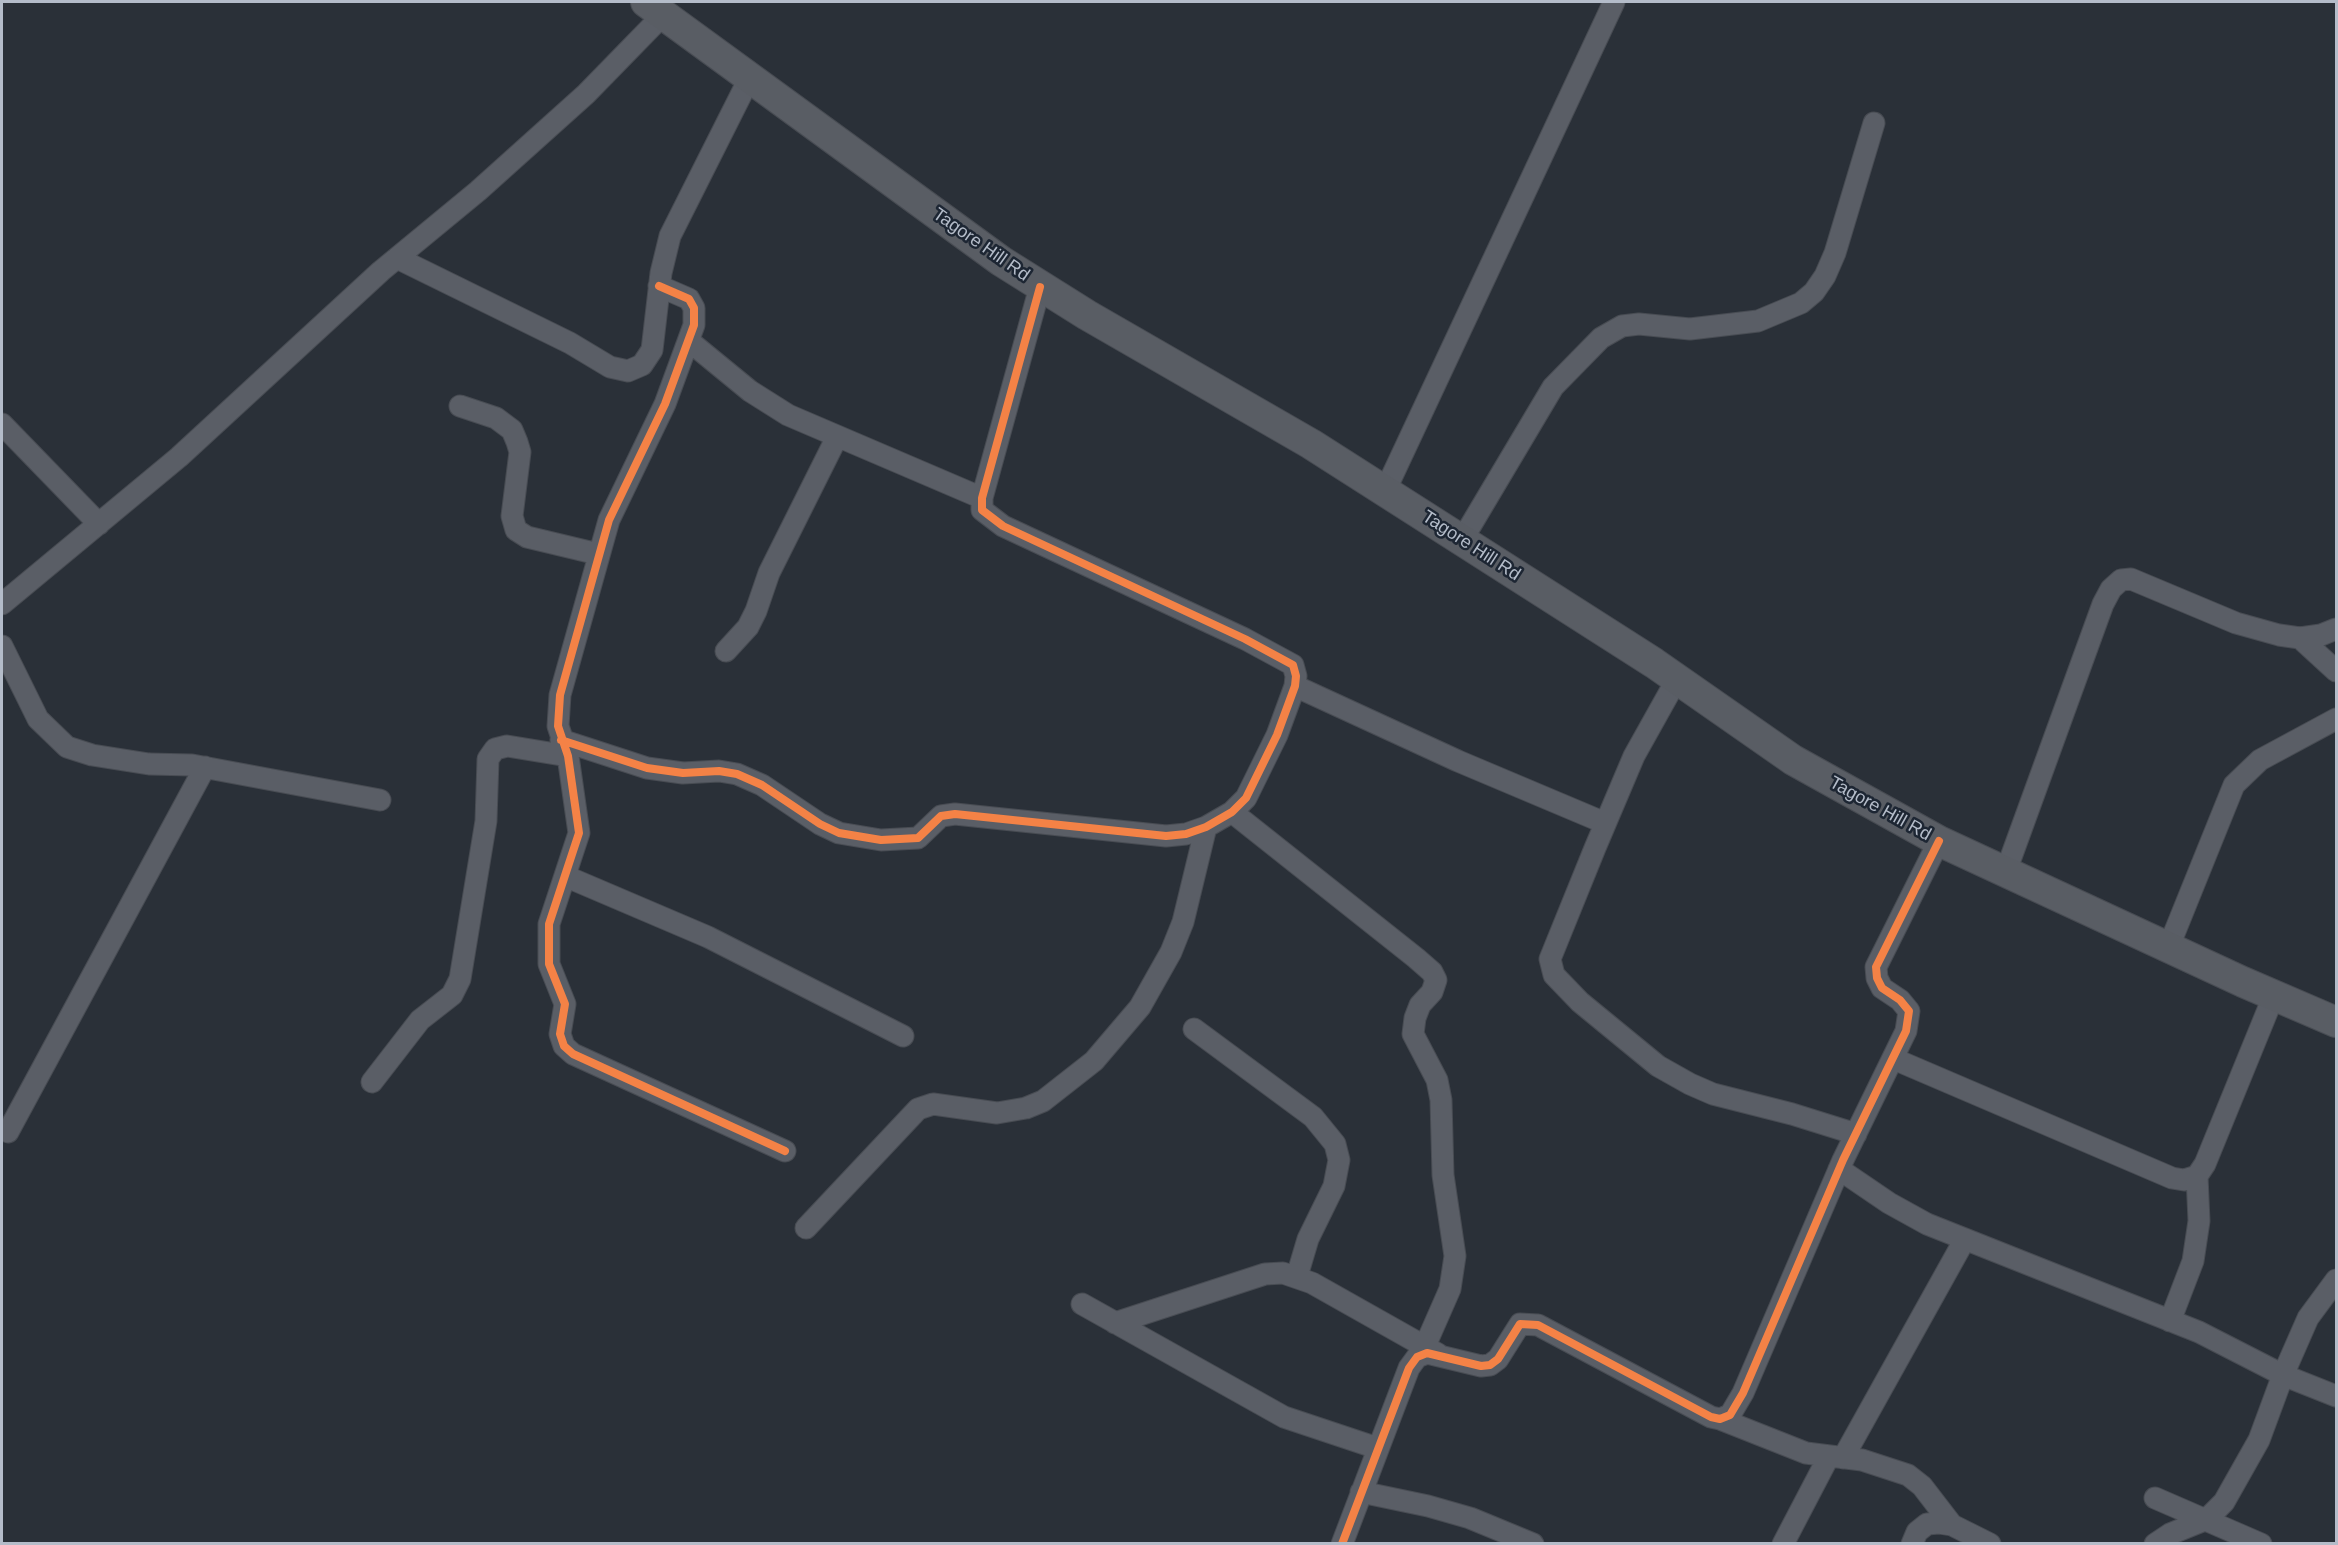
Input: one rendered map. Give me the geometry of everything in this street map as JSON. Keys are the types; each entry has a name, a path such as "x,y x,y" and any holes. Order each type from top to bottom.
{"main road":[{"name":"Tagore Hill Rd","path":"655,8 1040,287 1311,444 1385,490 1677,679 1793,760 1939,841 2337,1022"}],"street":[{"path":"1385,490 1614,2"},
{"path":"2,604 179,457 352,296 478,191 586,94 655,8"},
{"path":"389,264 555,335 610,367 628,370 642,365 652,350 664,255 678,217 750,77"},
{"path":"1462,540 1553,387 1601,338 1622,326 1639,324 1690,329 1758,321 1801,303 1814,292 1825,276 1835,253 1874,123"},
{"path":"659,286 689,299 694,308 694,325 644,452 609,520 560,695 558,726 565,748 579,833 555,899 548,943 549,964 565,1004 560,1034 564,1046 573,1054 785,1151"},
{"path":"372,1082 420,1020 452,994 460,979 486,821 488,759 495,749 507,746 565,748 647,768 683,773 719,771 737,774 784,798 820,824 856,837 881,840 918,838 941,816 955,814 1166,836 1186,834 1206,827 1232,812 1246,798 1260,772 1295,686 1296,676 1293,665 1281,656 1003,526 981,510 982,498 1040,287"},
{"path":"689,342 767,402 810,426 982,498"},
{"path":"460,406 495,418 512,430 520,452 512,516 516,530 527,537 598,554"},
{"path":"2,424 99,524"},
{"path":"726,651 748,627 756,612 769,573 837,437"},
{"path":"2006,871 2103,604 2111,589 2121,580 2131,579 2255,629 2300,638 2321,635 2337,629"},
{"path":"2300,638 2337,671"},
{"path":"2,646 38,719 67,747 92,755 121,760 205,767 380,800"},
{"path":"1677,679 1634,756 1605,823 1550,959 1554,975 1580,1002 1658,1066 1690,1084 1736,1101 1792,1114 1856,1134"},
{"path":"1295,686 1458,761 1605,823"},
{"path":"2169,946 2234,785 2260,760 2337,719"},
{"path":"8,1132 205,767"},
{"path":"1232,812 1416,958 1432,972 1436,980 1432,992 1420,1005 1415,1018 1413,1034 1437,1080 1441,1100 1443,1174 1455,1256 1450,1289 1433,1351"},
{"path":"806,1228 918,1109 933,1104 997,1113 1026,1108 1043,1101 1094,1061 1140,1007 1171,952 1183,922 1206,827"},
{"path":"1720,1419 1730,1415 1743,1393 1839,1169 1906,1031 1909,1011 1900,1000 1882,988 1877,978 1876,967 1939,841"},
{"path":"565,876 708,937 903,1036"},
{"path":"2170,1321 2193,1261 2199,1221 2197,1176 2205,1164 2274,995"},
{"path":"1194,1029 1313,1117 1335,1144 1339,1160 1334,1186 1308,1239 1296,1276"},
{"path":"1894,1059 2172,1178 2184,1180 2197,1176"},
{"path":"1839,1169 1906,1213 1965,1239 2199,1332 2283,1375 2337,1396"},
{"path":"1783,1544 1965,1239"},
{"path":"1115,1323 1265,1274 1296,1276 1433,1351 1481,1366 1490,1365 1498,1359 1520,1324 1538,1325 1691,1407 1771,1441 1806,1453 1888,1467 1908,1475 1922,1486 1952,1525"},
{"path":"2155,1544 2170,1534 2207,1519 2224,1502 2253,1450 2271,1411 2283,1375 2308,1318 2335,1283"},
{"path":"1082,1304 1284,1417 1377,1448"},
{"path":"1342,1544 1409,1368 1417,1357 1433,1351"},
{"path":"1361,1492 1428,1506 1470,1518 1533,1544"},
{"path":"2155,1498 2261,1544"},
{"path":"1912,1544 1917,1532 1928,1524 1952,1525 1990,1544"}],"cycle path":[{"path":"659,286 689,299 694,308 694,325 665,404 609,520 560,695 558,726 568,756 579,833 549,924 549,964 565,1004 560,1034 564,1046 573,1054 785,1151"},
{"path":"561,740 647,768 683,773 719,771 737,774 762,785 820,824 839,833 881,840 918,838 941,816 955,814 1166,836 1186,834 1206,827 1232,812 1246,798 1277,735 1295,686 1296,676 1293,665 1245,639 1003,526 982,510 982,498 1040,287"},
{"path":"1342,1544 1409,1368 1417,1357 1427,1353 1481,1366 1490,1365 1498,1359 1520,1324 1538,1325 1711,1417 1720,1419 1730,1415 1743,1393 1843,1160 1906,1031 1909,1011 1900,1000 1882,988 1877,978 1876,967 1939,841"}]}
